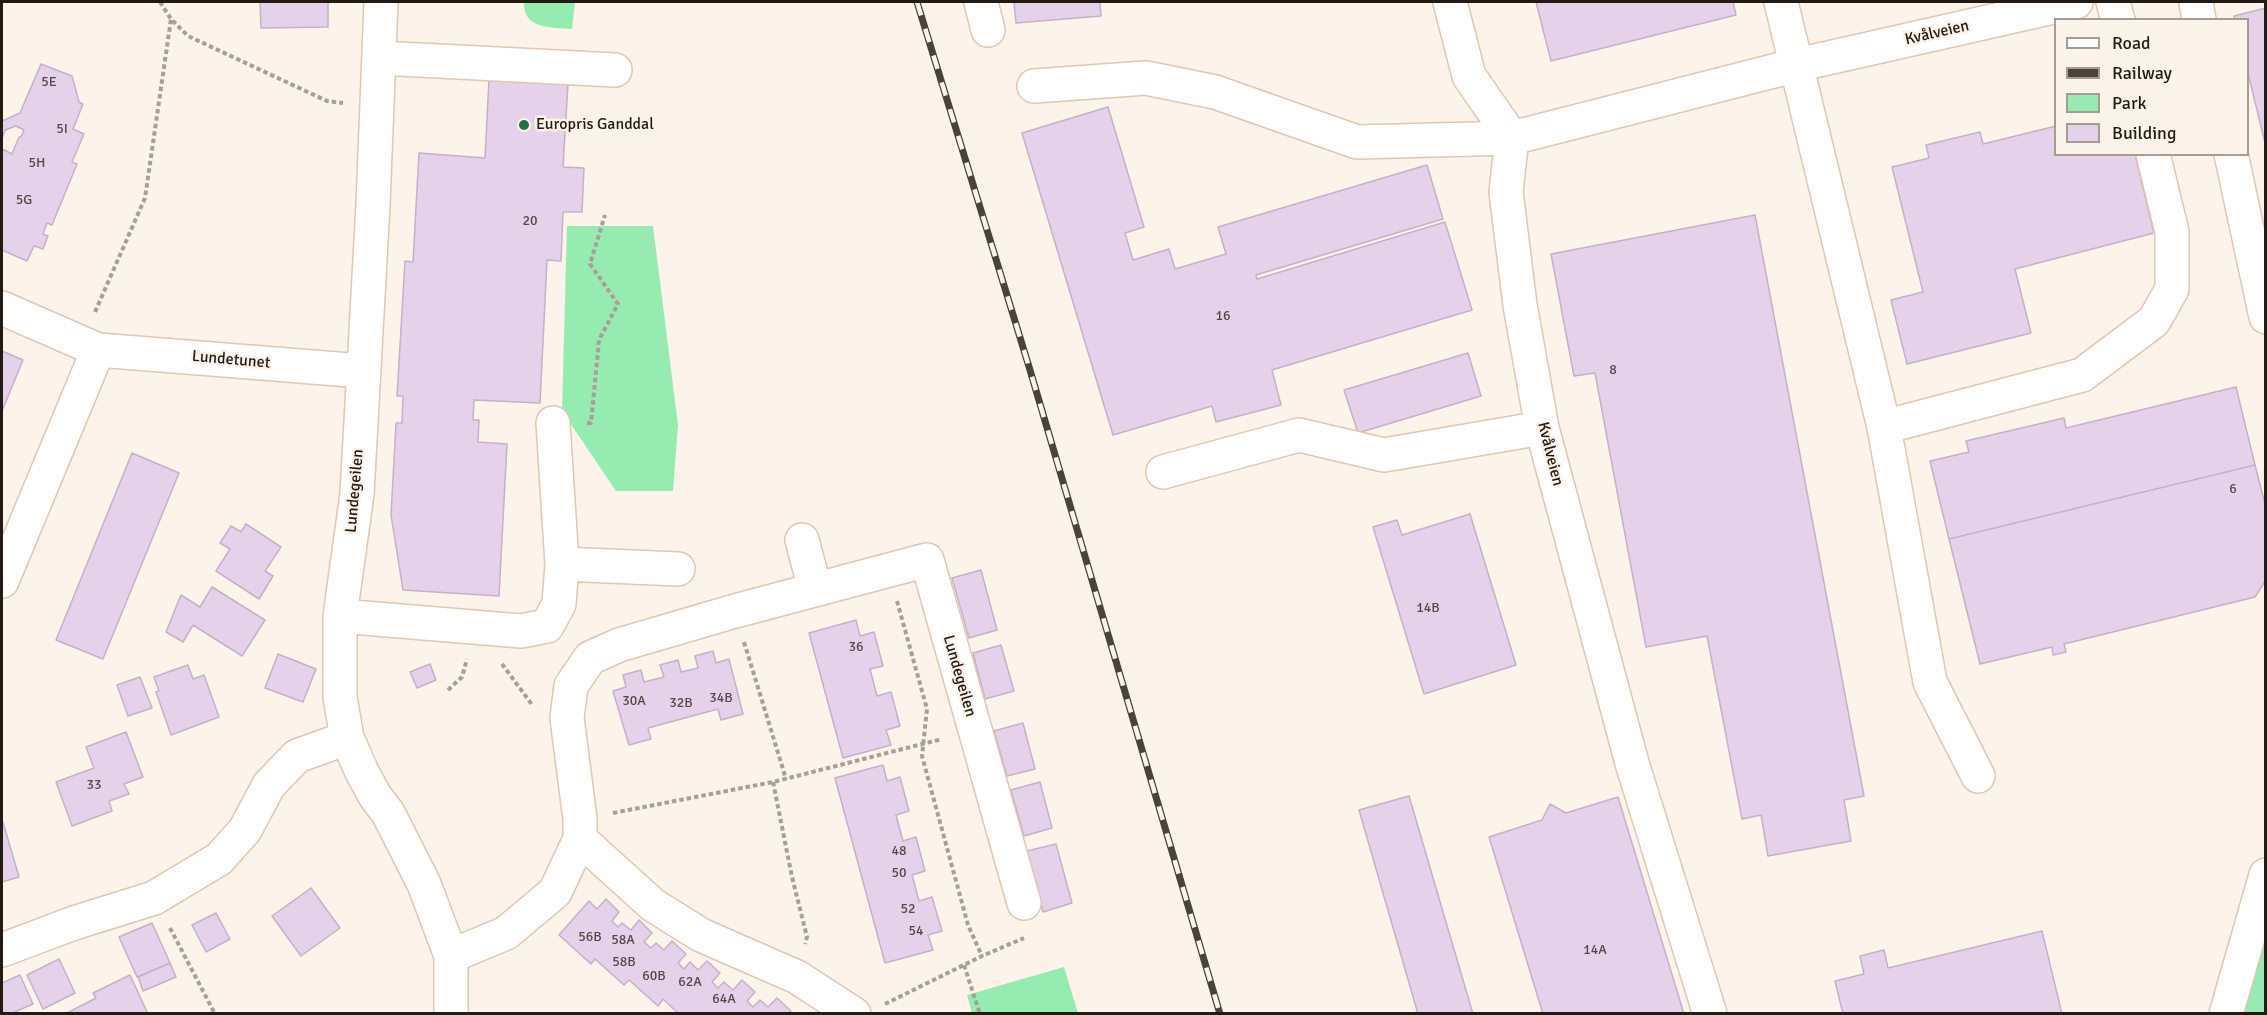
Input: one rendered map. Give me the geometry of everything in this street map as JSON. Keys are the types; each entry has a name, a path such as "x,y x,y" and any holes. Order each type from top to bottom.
{"street":[{"name":"Lundegeilen","path":"381,2 373,206 357,494 340,616 340,697 346,738 362,772 375,796 388,813 424,884 451,956 451,1014"},
{"path":"1450,2 1469,76 1512,138"},
{"path":"1781,2 1884,427 1930,682 1978,776"},
{"name":"Kvålveien","path":"1710,1014 1632,764 1542,428 1520,305 1506,192 1512,138 1797,65 2076,2"},
{"path":"2113,2 2117,18"},
{"path":"2196,2 2199,18"},
{"path":"380,58 615,70"},
{"path":"1034,86 1146,78 1215,92 1357,142 1512,138"},
{"path":"1884,427 2082,375 2154,321 2172,289 2172,231 2153,156"},
{"path":"2231,156 2265,316"},
{"name":"Lundetunet","path":"2,308 98,350 363,371"},
{"path":"2,581 98,350"},
{"path":"340,616 521,631 547,626 559,604 562,564 553,423"},
{"path":"1163,472 1299,435 1384,455 1542,428"},
{"path":"802,540 815,589"},
{"name":"Lundegeilen","path":"580,829 567,718 571,686 590,658 619,645 735,611 927,560 1024,903"},
{"path":"562,564 678,569"},
{"path":"2,950 75,923 154,898 219,859 245,830 269,785 297,756 346,738"},
{"path":"451,956 506,933 555,892 580,829 653,905 701,935 797,977 865,1011"},
{"path":"2226,1014 2265,877"}],"path":[{"path":"160,2 171,19 188,36 327,101 376,106"},
{"path":"98,350 92,319 145,198 171,19"},
{"path":"553,423 591,423 598,340 618,304 590,264 606,215"},
{"path":"888,569 927,709 922,756 968,925 982,956"},
{"path":"735,611 786,779"},
{"path":"448,690 462,677 470,649"},
{"path":"500,663 536,710 567,718"},
{"path":"580,829 975,730"},
{"path":"773,782 807,937 797,977"},
{"path":"154,898 214,1014"},
{"path":"865,1011 1031,935 1024,903"},
{"path":"964,965 979,1007 979,1014"}],"green space":[{"path":"524,2 575,2 572,29 548,27 533,22 528,18"},
{"path":"567,226 653,226 678,425 673,491 616,491 562,411"},
{"path":"2265,936 2265,1013 2241,1013"},
{"path":"1064,967 1078,1013 972,1013 967,995"}],"building":[{"path":"260,2 328,2 328,27 261,28"},
{"path":"1014,2 1100,2 1101,16 1016,23"},
{"path":"1536,2 1733,2 1736,15 1551,61"},
{"path":"2266,8 2266,147 2249,77 2249,18 2234,18 2234,16"},
{"path":"41,64 72,76 79,102 83,104 73,129 84,134 72,162 77,164 52,225 47,223 43,234 48,236 43,249 34,246 27,261 2,250 2,149 12,154 24,130 16,126 5,130 2,139 2,121 20,113"},
{"path":"489,79 568,83 563,167 584,168 582,212 563,212 561,261 547,260 540,403 474,400 473,420 479,420 478,442 507,444 499,596 403,590 391,515 396,423 402,423 403,396 397,396 405,261 413,262 419,153 485,158"},
{"path":"1108,107 1144,227 1125,233 1133,260 1169,249 1175,269 1226,254 1218,227 1427,165 1443,219 1256,275 1257,279 1445,222 1472,310 1272,370 1281,405 1216,422 1212,406 1113,435 1022,133"},
{"path":"2054,126 2054,156 2135,156 2154,233 2015,269 2031,333 1907,364 1891,300 1923,292 1892,167 1929,158 1926,145 1980,132 1983,144"},
{"path":"1755,215 1864,796 1844,800 1851,841 1768,856 1761,815 1742,819 1707,636 1646,647 1595,373 1574,376 1551,254"},
{"path":"2,351 23,360 2,411"},
{"path":"1468,353 1481,396 1358,433 1344,390"},
{"path":"2236,387 2255,465 1949,539 1930,461 1969,452 1966,441 2064,418 2066,428"},
{"path":"132,453 179,473 103,659 56,640"},
{"path":"2255,465 2266,508 2266,580 2255,597 2064,644 2066,652 2053,655 2052,647 1980,664 1949,539"},
{"path":"1470,514 1516,665 1424,694 1373,527 1397,520 1402,535"},
{"path":"246,524 281,547 265,571 273,576 259,599 216,571 230,549 220,543 231,526 241,532"},
{"path":"981,570 997,630 969,638 952,578"},
{"path":"212,587 265,620 242,656 193,625 183,642 166,632 181,595 200,607"},
{"path":"856,620 860,636 874,632 883,666 870,669 877,696 891,692 900,726 886,730 891,745 843,758 809,633"},
{"path":"1001,645 1014,691 985,699 973,653"},
{"path":"713,651 716,663 729,659 743,714 721,720 718,709 648,728 651,739 629,745 613,691 626,687 623,675 641,670 644,682 664,677 660,665 678,660 681,672 698,668 695,656"},
{"path":"278,654 316,669 303,702 265,688"},
{"path":"430,664 436,680 417,688 410,672"},
{"path":"188,665 193,679 204,675 219,717 171,735 156,692 159,691 154,677"},
{"path":"140,677 152,708 128,716 117,685"},
{"path":"1023,723 1035,769 1007,776 994,731"},
{"path":"126,732 143,777 124,784 129,794 109,801 112,811 72,826 56,782 94,768 86,747"},
{"path":"883,765 887,781 900,777 909,811 896,815 903,841 916,837 925,871 912,875 919,901 932,897 942,931 928,935 933,950 885,963 835,778"},
{"path":"1040,782 1052,828 1024,836 1011,790"},
{"path":"1409,796 1473,1014 1418,1014 1359,810"},
{"path":"1618,797 1684,1014 1543,1014 1489,837 1542,820 1550,804 1566,813"},
{"path":"2,819 19,877 2,882"},
{"path":"1056,844 1072,903 1043,912 1027,851"},
{"path":"311,888 340,928 301,956 272,916"},
{"path":"606,899 619,912 612,921 618,927 622,923 631,930 639,920 652,933 644,942 651,948 656,943 664,950 672,941 686,954 678,963 684,969 690,962 698,970 707,961 720,973 712,982 718,988 724,982 733,990 742,980 755,992 747,1001 753,1007 760,1000 768,1007 777,998 791,1011 788,1014 679,1014 663,999 658,1006 629,980 624,985 595,959 591,964 559,935 589,901 597,909"},
{"path":"216,913 230,939 206,952 192,925"},
{"path":"152,923 170,963 137,977 119,937"},
{"path":"2042,931 2062,1014 1843,1014 1835,981 1864,974 1860,956 1884,950 1888,968"},
{"path":"59,959 75,993 43,1009 27,975"},
{"path":"170,963 176,977 143,991 138,977"},
{"path":"20,975 33,1004 10,1014 2,1014 2,983"},
{"path":"130,975 148,1014 65,1014 96,998 93,993"}],"railway":[{"path":"917,2 1030,370 1220,1014"}],"place":[{"name":"Europris Ganddal","path":"524,125"}]}
